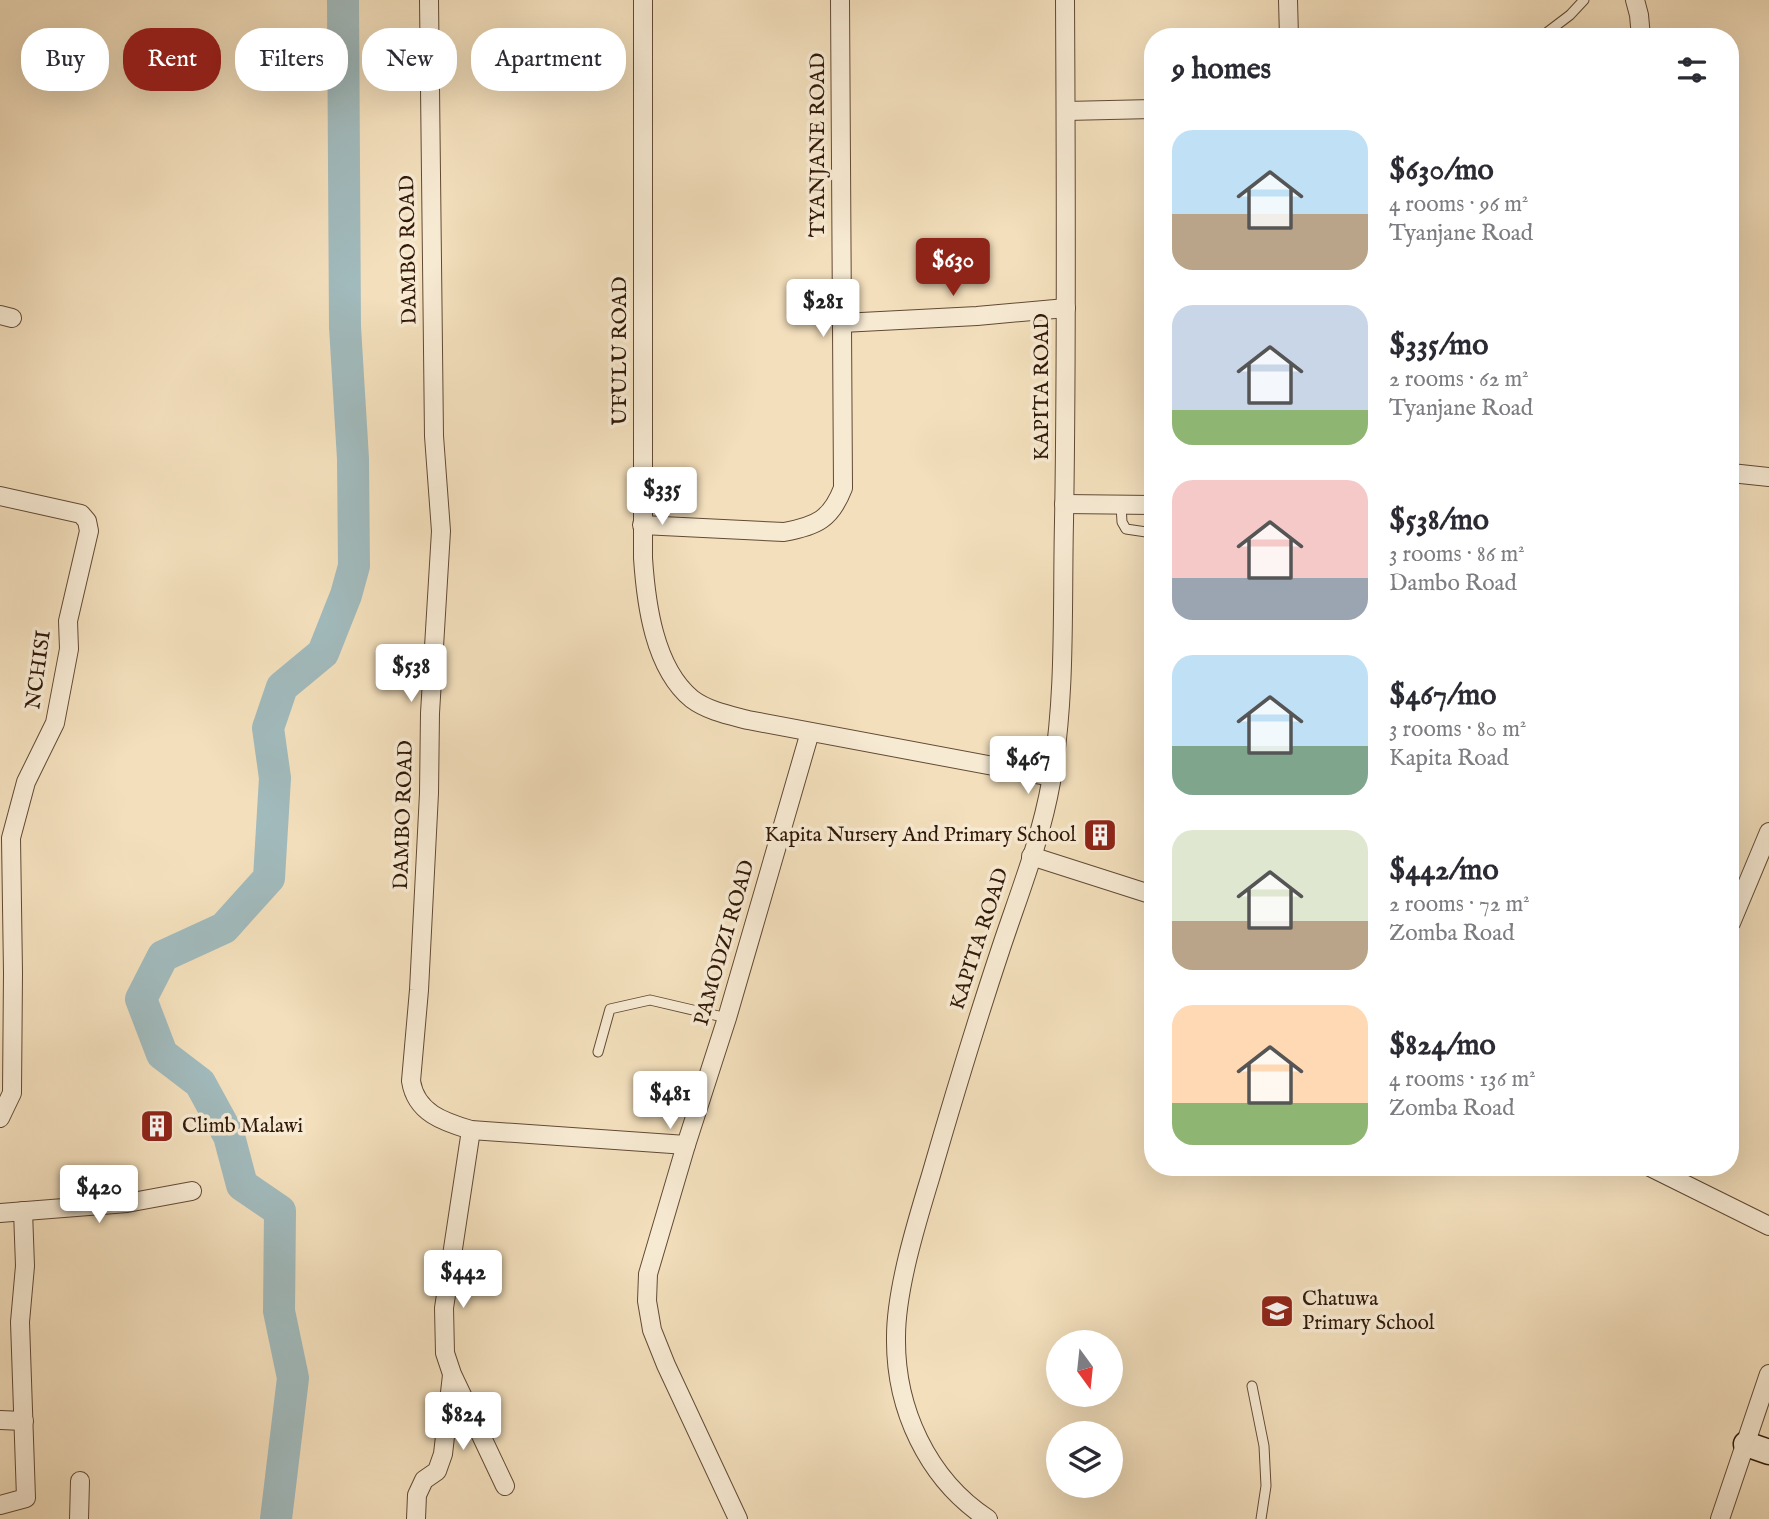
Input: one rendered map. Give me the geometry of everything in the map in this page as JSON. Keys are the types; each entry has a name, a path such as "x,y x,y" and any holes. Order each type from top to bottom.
{"street":[{"name":"DAMBO ROAD","path":"429,0 434,436 441,531 430,713 429,793 419,990 411,1081 413,1094 432,1115 471,1130 686,1145"},
{"name":"UFULU ROAD","path":"643,0 642,525 649,610 663,657 675,679 692,699 717,712 1052,777"},
{"name":"TYANJANE ROAD","path":"642,525 784,532 803,529 821,522 835,508 843,488 840,0"},
{"name":"KAPITA ROAD","path":"988,1519 959,1495 935,1468 919,1442 906,1408 896,1365 895,1332 898,1303 920,1209 1031,856 1052,777 1060,682 1064,504 1065,0"},
{"path":"1288,0 1289,28"},
{"path":"1635,0 1640,28"},
{"path":"1066,111 1144,109"},
{"path":"842,323 977,317 1066,308"},
{"path":"1739,474 1769,477"},
{"name":"NCHISI","path":"0,496 81,514 87,521 89,531 68,621 69,649 55,723 26,782 11,838 12,1093 0,1118"},
{"path":"1064,504 1144,505"},
{"name":"PAMODZI ROAD","path":"738,1519 666,1365 649,1319 648,1274 727,1018 810,732"},
{"path":"1739,904 1769,832"},
{"path":"1031,856 1144,892"},
{"path":"0,898 10,881"},
{"path":"471,1130 444,1308 445,1353 452,1374 505,1486"},
{"path":"1668,1176 1769,1226"},
{"path":"0,1213 127,1203 192,1191"},
{"path":"0,1505 26,1498 20,1322 25,1266 23,1211"},
{"path":"416,1519 417,1494 424,1480 437,1471 443,1454 452,1374"},
{"path":"1720,1519 1758,1448 1769,1374"},
{"path":"0,1420 24,1421"},
{"path":"79,1519 80,1482"}],"lane":[{"path":"1553,28 1584,0"},
{"path":"1121,505 1122,522 1126,529 1144,532"},
{"path":"598,1052 610,1009 650,1000 727,1018"},
{"path":"1252,1386 1264,1446 1266,1486 1261,1519"}],"waterway":[{"path":"276,1519 293,1378 279,1311 280,1211 242,1185 229,1136 200,1083 162,1054 141,999 163,956 224,928 269,878 275,778 268,728 282,687 323,653 346,595 354,566 353,459 345,327 343,0"}],"place":[{"name":"Kapita Nursery And Primary School","path":"1100,835"},
{"name":"Climb Malawi","path":"157,1126"},
{"name":"Chatuwa Primary School","path":"1277,1311"}]}
